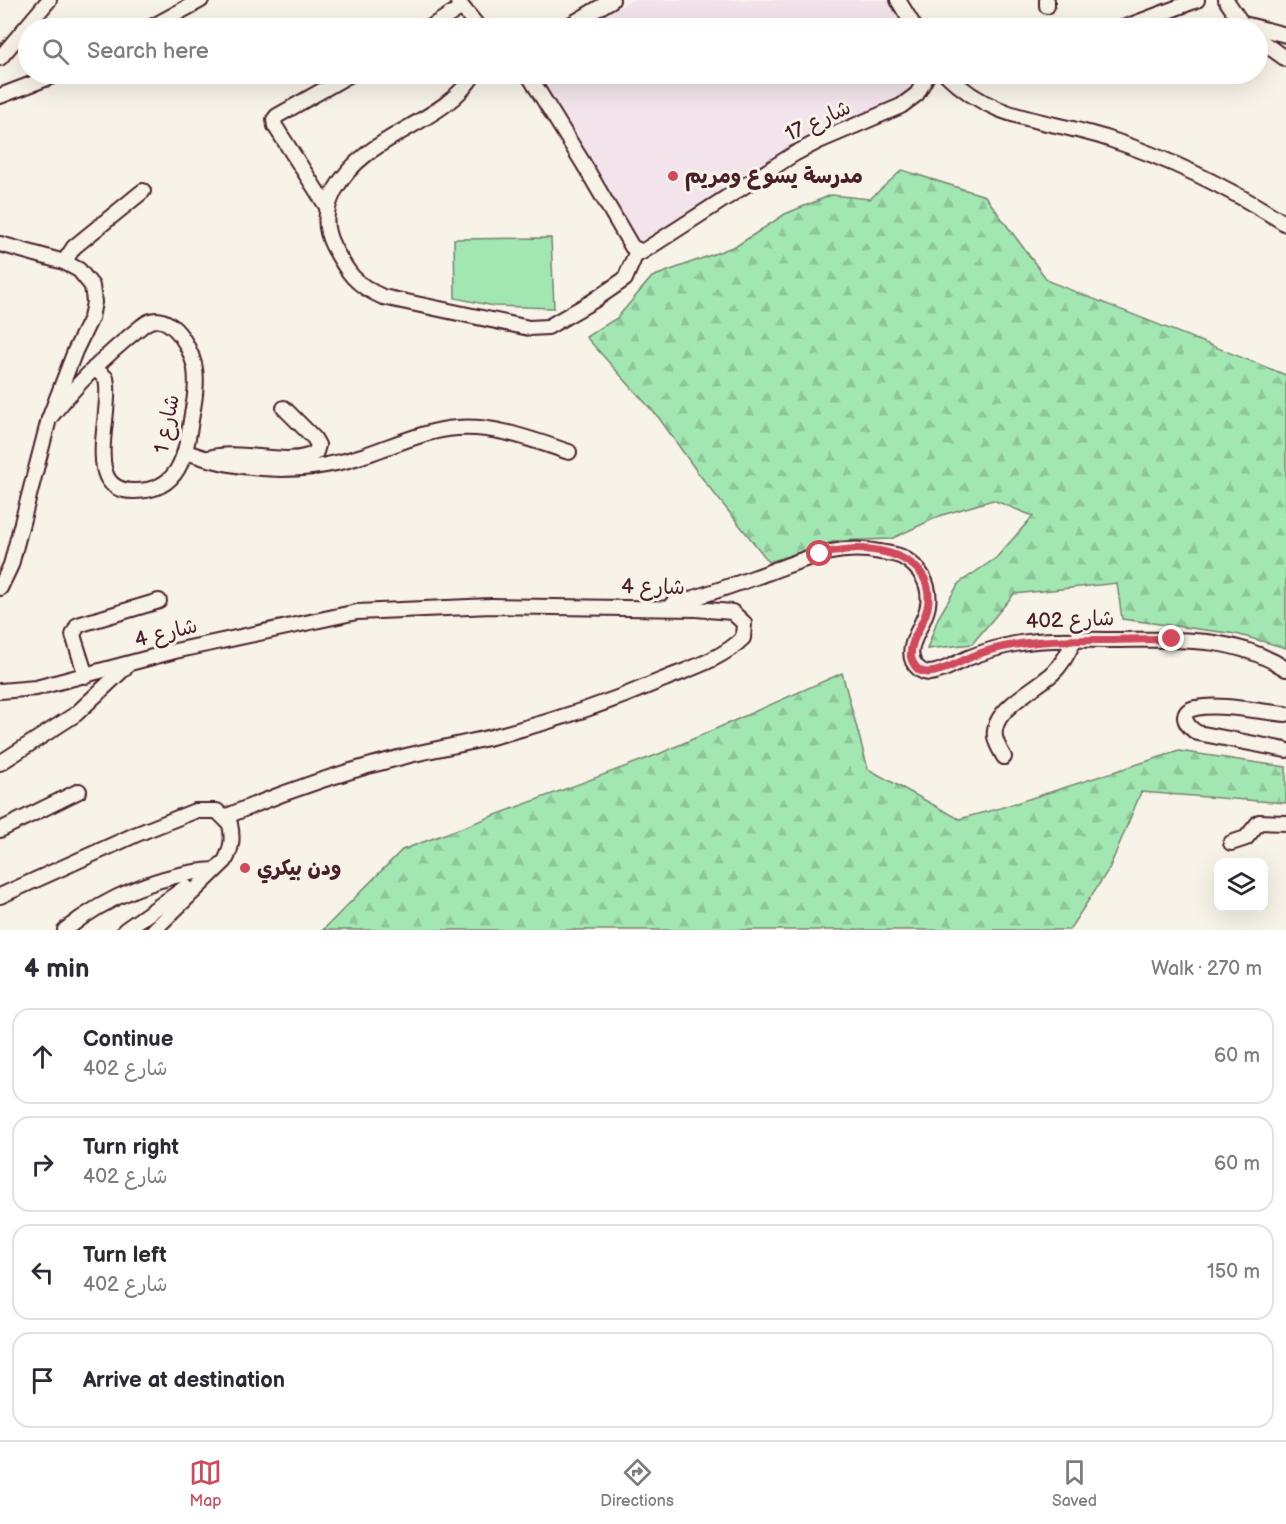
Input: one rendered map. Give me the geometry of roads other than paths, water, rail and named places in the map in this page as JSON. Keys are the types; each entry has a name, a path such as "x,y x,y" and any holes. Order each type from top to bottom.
{"street":[{"path":"34,18 49,0"},
{"path":"168,18 201,0"},
{"path":"582,18 612,0"},
{"path":"898,0 909,18"},
{"path":"1149,18 1197,0"},
{"path":"1226,0 1238,18"},
{"path":"442,18 460,4 470,18"},
{"path":"1268,31 1286,35"},
{"path":"0,58 18,37"},
{"path":"1268,47 1286,59"},
{"path":"0,96 32,84"},
{"path":"327,207 275,126 274,120 277,116 333,84"},
{"path":"468,84 448,102 377,145 350,168 339,183 327,207 327,233 352,277 366,289 383,297 529,328 548,327 625,279 637,251 632,247 534,84"},
{"name":"شارع 17","path":"637,251 645,250 748,183 819,141 901,106 917,94 922,84"},
{"path":"956,84 995,109 1027,120 1095,134 1157,157 1226,190 1286,224"},
{"path":"64,262 74,247 143,192"},
{"path":"0,588 11,565 49,419 75,351 92,318 94,302 92,286 79,270 64,262 3,247"},
{"name":"شارع 1","path":"49,419 72,389 94,368 145,323 157,320 168,323 183,338 195,366 196,391 186,452 181,466 171,478 164,483 140,490 122,490 109,480 104,466 107,385 106,378 94,368"},
{"path":"205,459 226,454 294,458 310,456 316,452 318,444 284,408"},
{"path":"186,452 241,467 307,468 349,460 416,437 456,428 507,432 568,452"},
{"name":"شارع 402","path":"655,608 700,596 820,554 856,549 900,556 920,572 926,580 928,607 916,636 911,657 914,665 922,672 931,673 981,653 1016,644 1075,639 1138,638 1219,642 1250,651 1286,669"},
{"path":"86,676 73,635 78,624 159,602"},
{"name":"شارع 4","path":"0,691 36,688 186,649 357,612 491,606 655,608 732,612 744,623 741,640 721,654 639,690 570,715 505,734 405,756 316,783 225,817"},
{"path":"1004,757 994,738 997,722 1005,711 1053,673 1063,662 1075,639"},
{"path":"0,763 76,714 130,664"},
{"path":"1286,714 1208,706 1192,708 1186,714 1185,721 1190,729 1198,733 1286,750"},
{"path":"0,830 79,791"},
{"path":"0,896 137,834 195,811 217,811 225,817 230,824 232,845 225,861 125,930"},
{"path":"1231,843 1246,838 1259,822 1286,823"},
{"path":"66,930 101,906 131,892 174,876 209,870"},
{"path":"154,930 209,870"}],"place":[{"name":"مدرسة يسوع ومريم","path":"673,176"},
{"name":"ودن بيكري","path":"245,868"}]}
